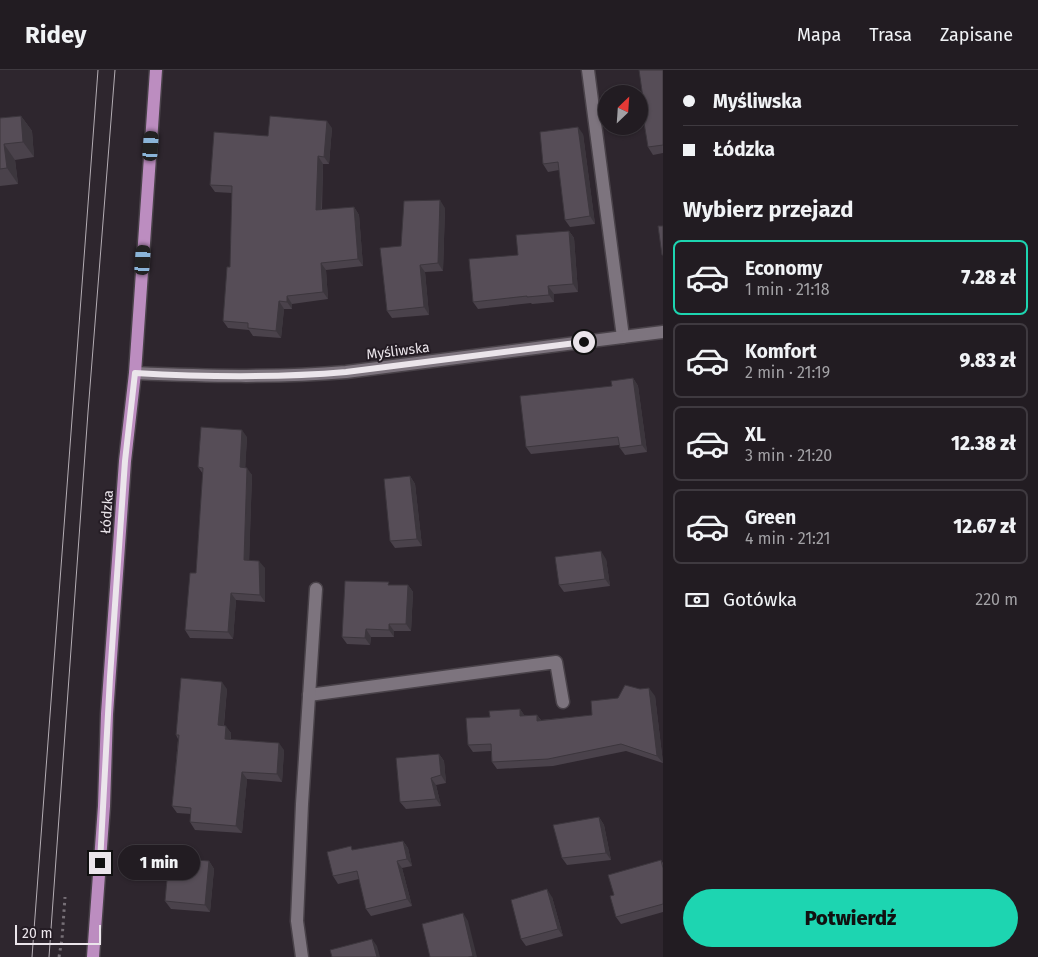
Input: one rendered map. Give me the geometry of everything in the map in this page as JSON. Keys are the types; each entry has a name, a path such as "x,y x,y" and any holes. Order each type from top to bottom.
{"main road":[{"name":"Łódzka","path":"93,957 125,461 135,373 156,70"}],"street":[{"path":"588,70 623,337"},
{"name":"Myśliwska","path":"135,373 176,375 329,374 663,332"},
{"path":"302,957 297,921 316,589"},
{"path":"309,695 556,662 563,702"}],"path":[{"path":"59,957 65,897"}],"building":[{"path":"639,70 663,70 663,145 648,147 646,135 648,135 648,85 641,85"},
{"path":"21,116 23,142 4,144 7,168 0,169 0,118"},
{"path":"270,116 327,121 324,157 318,156 316,210 354,207 358,259 321,263 323,292 287,296 287,302 279,301 276,331 248,328 248,323 223,321 227,267 230,267 232,186 210,185 214,132 268,136"},
{"path":"578,127 590,216 565,220 558,162 543,164 540,132"},
{"path":"440,200 438,263 420,265 424,307 387,311 380,248 401,246 404,201"},
{"path":"658,226 663,226 663,255 662,255"},
{"path":"569,231 573,284 548,286 549,295 473,302 469,259 518,255 516,235"},
{"path":"633,378 642,445 620,448 618,437 526,447 520,396 612,386 611,381"},
{"path":"201,427 242,430 240,467 247,468 244,560 259,561 260,595 231,593 228,632 185,630 190,573 196,573 203,468 198,467"},
{"path":"410,476 417,539 390,541 384,479"},
{"path":"601,551 605,579 559,585 555,557"},
{"path":"345,581 389,582 388,585 408,585 406,624 389,624 389,630 366,629 365,638 342,637"},
{"path":"181,678 222,682 218,725 226,726 225,739 279,743 277,774 242,772 236,826 190,822 191,808 172,806 179,735 176,735"},
{"path":"625,685 640,689 649,688 657,756 621,744 548,759 492,762 491,744 468,745 466,718 490,717 489,711 520,709 520,716 537,715 537,721 592,715 591,701 618,698"},
{"path":"439,754 441,775 431,778 436,799 400,802 396,758"},
{"path":"599,817 606,853 562,858 553,825"},
{"path":"403,841 407,859 397,861 407,899 366,909 357,871 333,876 327,852 351,846 352,850"},
{"path":"169,858 209,861 205,905 165,901"},
{"path":"661,860 663,868 663,904 616,917 610,896 614,895 608,875"},
{"path":"547,889 558,929 521,939 511,900"},
{"path":"463,913 473,956 430,957 422,924"},
{"path":"372,939 377,957 332,957 330,950"}],"tram line":[{"path":"32,957 98,70"},
{"path":"49,957 88,412 115,70"}],"route":[{"path":"100,863 107,714 125,461 135,373 176,375 312,375 584,342"}]}
